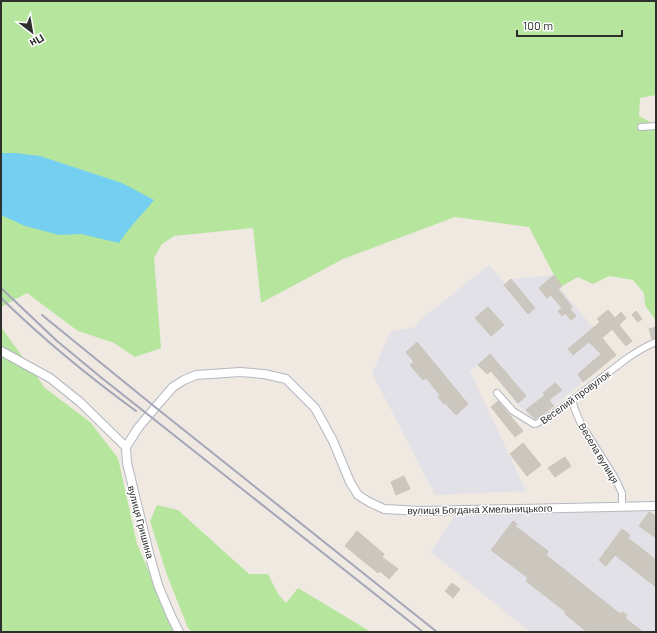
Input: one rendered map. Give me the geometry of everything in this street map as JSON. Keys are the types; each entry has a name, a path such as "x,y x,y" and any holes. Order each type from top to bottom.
{"street":[{"path":"641,127 656,126"},
{"name":"Веселий провулок","path":"497,393 513,411 534,424 538,424 630,356 656,342"},
{"path":"1,351 50,378 80,402 126,447"},
{"name":"вулиця Богдана Хмельницького","path":"126,447 149,414 173,387 184,380 196,375 240,372 264,374 286,379 315,408 333,441 350,482 358,495 369,502 384,508 421,512 656,506"},
{"name":"Весела вулиця","path":"572,399 581,424 615,478 622,493 622,507"},
{"name":"вулиця Гришина","path":"126,447 127,463 149,554 158,585 179,632"}],"shaded area":[{"path":"489,265 505,284 511,279 554,275 562,286 560,288 616,355 535,421 517,404 491,371 487,374 478,365 470,371 526,491 435,495 372,373 391,331 415,327 420,320"},
{"path":"650,511 656,516 656,632 530,632 431,552 454,516"}],"green space":[{"path":"1,1 656,1 656,95 640,98 639,116 656,125 656,321 645,305 644,293 633,280 609,276 593,284 578,277 562,286 554,275 529,227 455,217 343,259 261,303 253,228 174,236 162,244 154,258 161,348 135,357 114,343 78,331 27,293 1,307"},
{"path":"1,327 45,388 90,422 118,458 137,544 175,632 1,632"},
{"path":"157,505 178,510 249,574 268,574 278,594 286,603 298,588 371,632 192,632 188,628 167,575 150,521"}],"water":[{"path":"1,153 40,156 122,183 154,200 119,243 81,234 59,235 25,226 1,215"}],"building":[{"path":"554,275 562,286 558,289 572,307 570,309 576,316 571,320 565,313 562,316 558,311 562,308 551,295 547,298 539,288"},
{"path":"511,279 535,308 528,314 504,285"},
{"path":"488,307 504,325 491,336 475,318"},
{"path":"608,310 615,318 621,312 626,318 619,325 632,341 626,346 612,329 602,338 616,355 583,382 578,374 601,354 589,342 573,355 568,349 600,322 597,319"},
{"path":"636,311 642,319 638,322 632,315"},
{"path":"656,327 656,338 652,339 649,329"},
{"path":"417,342 468,404 456,415 438,397 440,395 426,378 423,380 410,365 414,362 406,352"},
{"path":"490,354 526,396 518,403 491,371 487,374 478,365"},
{"path":"555,383 562,390 549,400 554,406 535,419 526,410 545,395 543,393"},
{"path":"498,401 523,431 515,437 491,407"},
{"path":"523,443 541,465 527,476 510,454"},
{"path":"565,457 571,466 555,477 548,468"},
{"path":"404,476 410,489 396,495 391,482"},
{"path":"649,512 656,516 656,538 639,526"},
{"path":"513,521 517,524 515,526 548,551 546,555 620,614 622,612 627,615 625,618 643,632 587,632 565,614 566,612 526,581 528,578 491,550"},
{"path":"622,529 630,535 628,538 656,560 656,587 615,555 606,566 599,560"},
{"path":"357,531 384,554 382,557 398,569 389,579 380,571 378,573 345,546"},
{"path":"452,583 460,589 453,598 445,591"}],"railway":[{"path":"1,288 57,341 103,379 423,632"},
{"path":"1,298 66,357 136,411"},
{"path":"42,315 437,632"}]}
